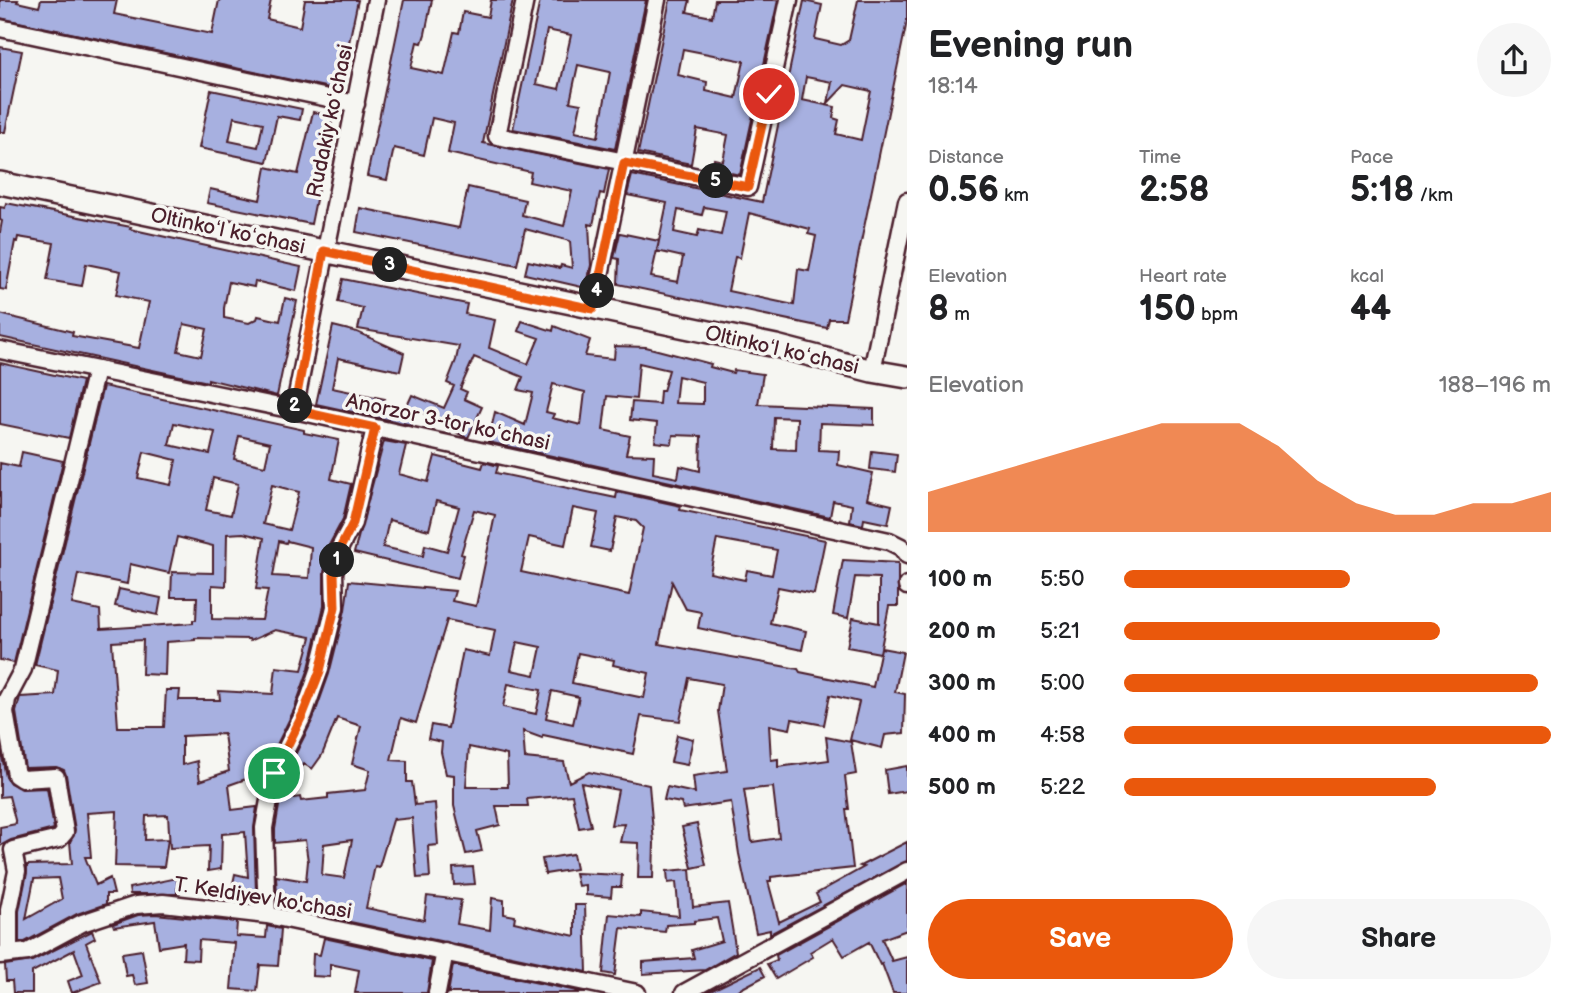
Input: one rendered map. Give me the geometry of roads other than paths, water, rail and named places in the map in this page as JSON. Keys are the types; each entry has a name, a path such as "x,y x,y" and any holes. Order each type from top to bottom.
{"main road":[{"name":"Oltinkoʻl koʻchasi","path":"0,183 776,346 872,371 907,377"}],"street":[{"name":"Rudakiy koʻchasi","path":"294,410 376,0"},
{"path":"525,0 497,136 748,187 789,0"},
{"path":"593,309 657,0"},
{"path":"0,28 356,104"},
{"path":"872,371 907,201"},
{"name":"Anorzor 3-tor koʻchasi","path":"0,350 294,410 889,541 901,547 907,555"},
{"path":"5,954 9,910 17,871 13,850 59,839 65,832 56,777 22,779 16,775 5,712 7,699 23,669 96,370"},
{"path":"267,915 264,828 274,773 303,714 320,671 335,607 334,573 339,550 353,523 375,428"},
{"path":"684,993 907,872"},
{"name":"T. Keldiyev ko'chasi","path":"5,954 28,952 82,923 136,905 163,903 267,915 637,993"},
{"path":"437,993 445,951"}]}
